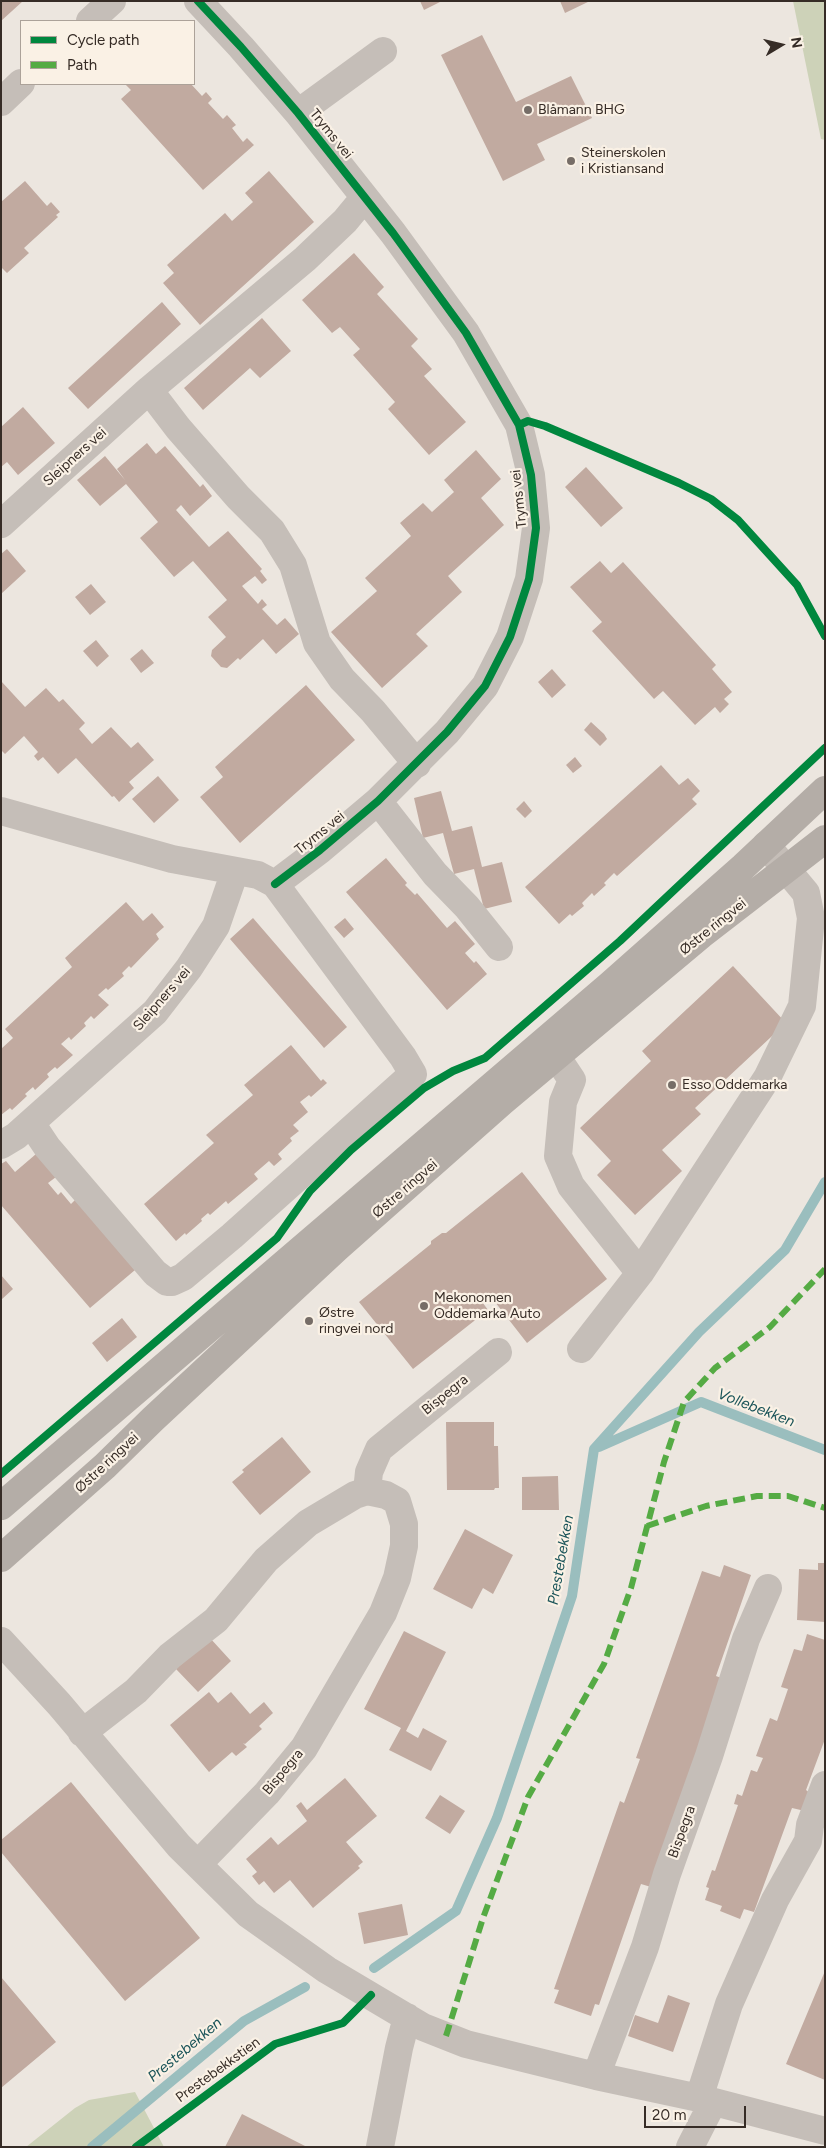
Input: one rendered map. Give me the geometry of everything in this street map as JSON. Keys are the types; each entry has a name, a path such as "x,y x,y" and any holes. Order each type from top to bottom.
{"main road":[{"name":"Østre ringvei","path":"1,1558 105,1466 338,1247 438,1161 503,1101 552,1049 825,790"},
{"name":"Østre ringvei","path":"1,1506 552,1049 825,838"}],"street":[{"path":"91,20 112,1"},
{"name":"Tryms vei","path":"198,1 298,113 393,233 466,333 519,425 531,475 536,528 529,579 510,638 485,686 447,732 417,764 320,850 275,884"},
{"path":"298,113 383,51"},
{"path":"1,102 20,84"},
{"path":"364,198 345,221 305,259 149,390 184,435 238,497 272,532 293,565 317,642 342,679 373,711 417,764"},
{"name":"Sleipners vei","path":"1,524 149,390"},
{"path":"378,800 435,874 467,907 499,947"},
{"path":"1,811 163,857 258,875 275,884 403,1057 413,1074 190,1271 172,1282 166,1282 155,1273 47,1147 31,1123"},
{"path":"581,1349 640,1274 767,1078 802,1006 811,918 806,893 766,846"},
{"name":"Sleipners vei","path":"1,1145 16,1136 155,1012 190,968 216,926 235,871"},
{"path":"552,1049 572,1080 563,1102 558,1156 571,1186 640,1274"},
{"name":"Bispegra","path":"198,1864 266,1793 304,1748 383,1614 404,1546 404,1524 397,1502 386,1495 367,1491 369,1472 379,1449 498,1352"},
{"path":"82,1733 136,1691 170,1656 216,1620 266,1560 308,1523 355,1495 367,1491"},
{"name":"Bispegra","path":"596,2076 644,1947 667,1874 709,1756 746,1639 768,1588"},
{"path":"1,1641 149,1813 198,1864 248,1914 327,1970 423,2027 466,2044 596,2076 706,2100 825,2131"},
{"path":"690,2147 706,2100 729,2004 775,1900 808,1841 810,1825 825,1785"},
{"path":"380,2147 398,2048 407,2017"}],"green space":[{"path":"793,1 825,1 825,140 821,139"},
{"path":"135,2092 164,2147 26,2147 75,2108 89,2100"}],"building":[{"path":"1,1 23,1 1,21"},
{"path":"420,1 442,1 424,10"},
{"path":"560,1 590,1 565,13"},
{"name":"Blåmann BHG","path":"482,35 516,102 571,76 592,118 537,144 545,160 503,181 441,55"},
{"path":"126,85 192,85 202,96 206,92 212,99 208,103 223,119 227,115 236,125 232,128 243,142 247,138 254,145 203,190 121,99 131,90"},
{"path":"269,171 314,222 200,325 163,283 174,273 167,265 225,213 232,221 253,202 245,193"},
{"path":"25,181 47,206 51,202 60,212 56,215 58,217 24,248 29,253 7,273 1,267 1,202"},
{"path":"354,253 384,287 377,294 418,339 411,346 432,369 424,376 466,422 429,455 388,409 395,402 353,355 360,349 340,327 332,333 302,300"},
{"path":"162,302 181,324 88,409 68,388"},
{"path":"262,318 291,351 260,378 250,368 203,410 184,388"},
{"path":"23,407 55,443 18,475 7,462 1,467 1,427"},
{"path":"147,443 156,454 165,446 200,487 203,484 212,496 190,516 181,505 176,510 209,547 228,531 262,569 260,571 267,580 262,584 255,576 242,586 258,604 262,599 267,605 262,609 277,625 285,618 299,634 276,654 263,639 240,660 238,658 227,668 221,667 211,656 212,650 226,637 208,617 227,600 193,561 174,577 140,538 158,522 126,484 100,506 77,480 105,456 125,480 117,469"},
{"path":"476,450 501,479 481,498 504,525 448,576 462,592 416,634 428,646 382,688 331,632 377,591 365,578 411,536 400,523 423,503 432,512 454,492 444,480"},
{"path":"586,467 623,508 601,527 565,487"},
{"path":"7,549 26,571 1,594 1,554"},
{"path":"600,561 611,573 623,562 716,665 712,669 732,692 724,699 729,704 720,713 715,707 695,725 663,691 654,699 592,631 602,622 570,587"},
{"path":"91,584 106,602 90,615 75,597"},
{"path":"96,640 109,656 97,667 83,651"},
{"path":"142,649 154,663 141,673 130,659"},
{"path":"552,669 566,685 552,698 538,682"},
{"path":"1,681 25,707 46,688 59,702 63,699 85,723 79,729 92,744 111,727 131,748 138,742 154,760 129,782 134,788 119,802 114,796 112,797 76,758 58,774 43,757 38,761 34,756 38,752 24,736 5,754 1,750"},
{"path":"306,685 355,740 240,843 200,797 223,777 215,767"},
{"path":"591,722 607,739 600,746 584,730"},
{"path":"575,757 582,766 573,773 566,765"},
{"path":"661,765 679,785 688,778 700,791 692,799 697,804 617,876 614,873 604,883 606,885 594,896 592,893 582,903 584,906 572,916 570,914 559,924 525,887"},
{"path":"158,776 179,800 154,823 132,799"},
{"path":"441,791 452,831 472,826 482,867 502,862 512,902 484,909 474,869 454,874 443,833 423,838 414,798"},
{"path":"524,801 532,811 525,818 516,809"},
{"path":"386,858 407,883 405,885 415,895 417,893 447,928 455,921 475,944 465,953 474,963 476,961 487,974 447,1010 346,892"},
{"path":"126,902 143,921 152,913 164,927 156,934 159,939 131,968 129,966 122,973 124,976 108,990 106,988 98,995 109,1005 94,1019 91,1016 84,1023 86,1026 71,1040 69,1037 61,1044 73,1055 57,1069 55,1067 47,1074 49,1077 35,1090 33,1087 25,1094 27,1096 12,1110 10,1108 1,1115 1,1049 13,1038 5,1029 72,967 65,958"},
{"path":"253,918 347,1027 324,1048 230,939"},
{"path":"345,918 354,929 344,938 334,927"},
{"path":"733,966 786,1023 695,1108 701,1114 662,1150 682,1171 635,1215 597,1175 611,1161 580,1128 651,1061 642,1051"},
{"path":"291,1045 321,1081 323,1079 327,1083 311,1097 309,1095 300,1102 308,1112 293,1125 299,1131 290,1138 292,1141 278,1154 282,1159 274,1166 269,1161 254,1174 258,1179 228,1204 226,1201 210,1215 208,1213 186,1235 185,1233 176,1241 144,1204 214,1143 206,1135 253,1095 244,1085"},
{"path":"36,1154 56,1177 48,1183 58,1195 61,1192 71,1204 75,1200 135,1270 90,1308 1,1205 1,1164 6,1161 15,1172"},
{"path":"522,1172 607,1279 527,1343 488,1293 480,1299 488,1310 413,1369 359,1302 431,1244 431,1241 442,1233 446,1233"},
{"path":"1,1275 13,1289 1,1300"},
{"path":"122,1318 137,1337 107,1362 92,1343"},
{"path":"446,1422 494,1422 494,1446 498,1446 499,1488 494,1490 447,1490"},
{"path":"282,1437 311,1472 260,1515 232,1482 244,1472 242,1470"},
{"path":"558,1476 559,1510 522,1510 522,1477"},
{"path":"465,1529 513,1555 493,1594 483,1588 472,1609 433,1589"},
{"path":"818,1563 825,1563 825,1622 797,1620 799,1569 818,1570"},
{"path":"724,1565 751,1575 716,1676 724,1679 651,1887 641,1884 599,2005 595,2004 591,2016 554,2003 559,1990 554,1989 620,1801 624,1803 640,1759 636,1758 702,1571 720,1577"},
{"path":"404,1631 446,1652 406,1731 418,1738 423,1728 447,1741 431,1771 389,1750 401,1728 364,1709"},
{"path":"807,1634 825,1640 825,1739 806,1790 811,1794 805,1811 792,1808 754,1912 744,1909 740,1919 720,1911 722,1906 705,1900 709,1888 706,1887 712,1870 715,1871 738,1805 734,1804 737,1794 742,1796 751,1770 757,1772 763,1758 756,1756 770,1718 777,1721 788,1689 781,1687 794,1649 802,1651"},
{"path":"210,1638 231,1661 198,1692 176,1669"},
{"path":"209,1692 218,1703 231,1692 250,1714 264,1702 273,1713 259,1726 262,1729 245,1744 243,1743 247,1747 236,1756 232,1752 209,1772 170,1725"},
{"path":"345,1778 377,1816 346,1842 363,1862 358,1866 360,1868 313,1908 290,1880 274,1893 264,1881 259,1885 252,1876 257,1872 246,1859 271,1837 278,1845 307,1821 296,1806 301,1802 307,1810"},
{"path":"71,1782 200,1938 125,2001 1,1852 1,1840"},
{"path":"440,1795 465,1811 450,1834 425,1818"},
{"path":"402,1904 408,1935 364,1944 358,1913"},
{"path":"825,1971 825,2080 786,2064"},
{"path":"1,1977 56,2042 1,2088"},
{"path":"668,1995 690,2003 673,2052 628,2036 635,2015 658,2023"},
{"path":"242,2114 307,2147 225,2147"}],"waterway":[{"name":"Prestebekken","path":"374,1968 456,1911 497,1818 572,1596 594,1449 699,1332 785,1250 825,1182"},
{"name":"Vollebekken","path":"599,1447 701,1402 825,1450"},
{"name":"Prestebekken","path":"92,2147 244,2021 305,1987"}],"marked path":[{"path":"446,2036 483,1918 528,1797 604,1664 631,1588 664,1462 684,1402 715,1368 770,1327 825,1269"},
{"path":"647,1526 706,1506 757,1496 788,1496 825,1508"}],"cycle path":[{"path":"198,1 298,113 393,233 466,333 519,425 531,475 536,528 529,579 510,637 485,686 447,732 378,801 320,850 275,884"},
{"path":"519,425 528,421 545,426 679,483 711,499 738,520 797,585 825,636"},
{"path":"1,1474 277,1238 310,1191 351,1150 424,1088 453,1071 485,1058 620,941 825,748"},
{"name":"Prestebekkstien","path":"136,2147 275,2044 343,2023 371,1995"}],"place":[{"name":"Blåmann BHG","path":"528,110"},
{"name":"Steinerskolen i Kristiansand","path":"571,161"},
{"name":"Esso Oddemarka","path":"672,1085"},
{"name":"Mekonomen Oddemarka Auto","path":"424,1306"},
{"name":"Østre ringvei nord","path":"309,1321"}]}
